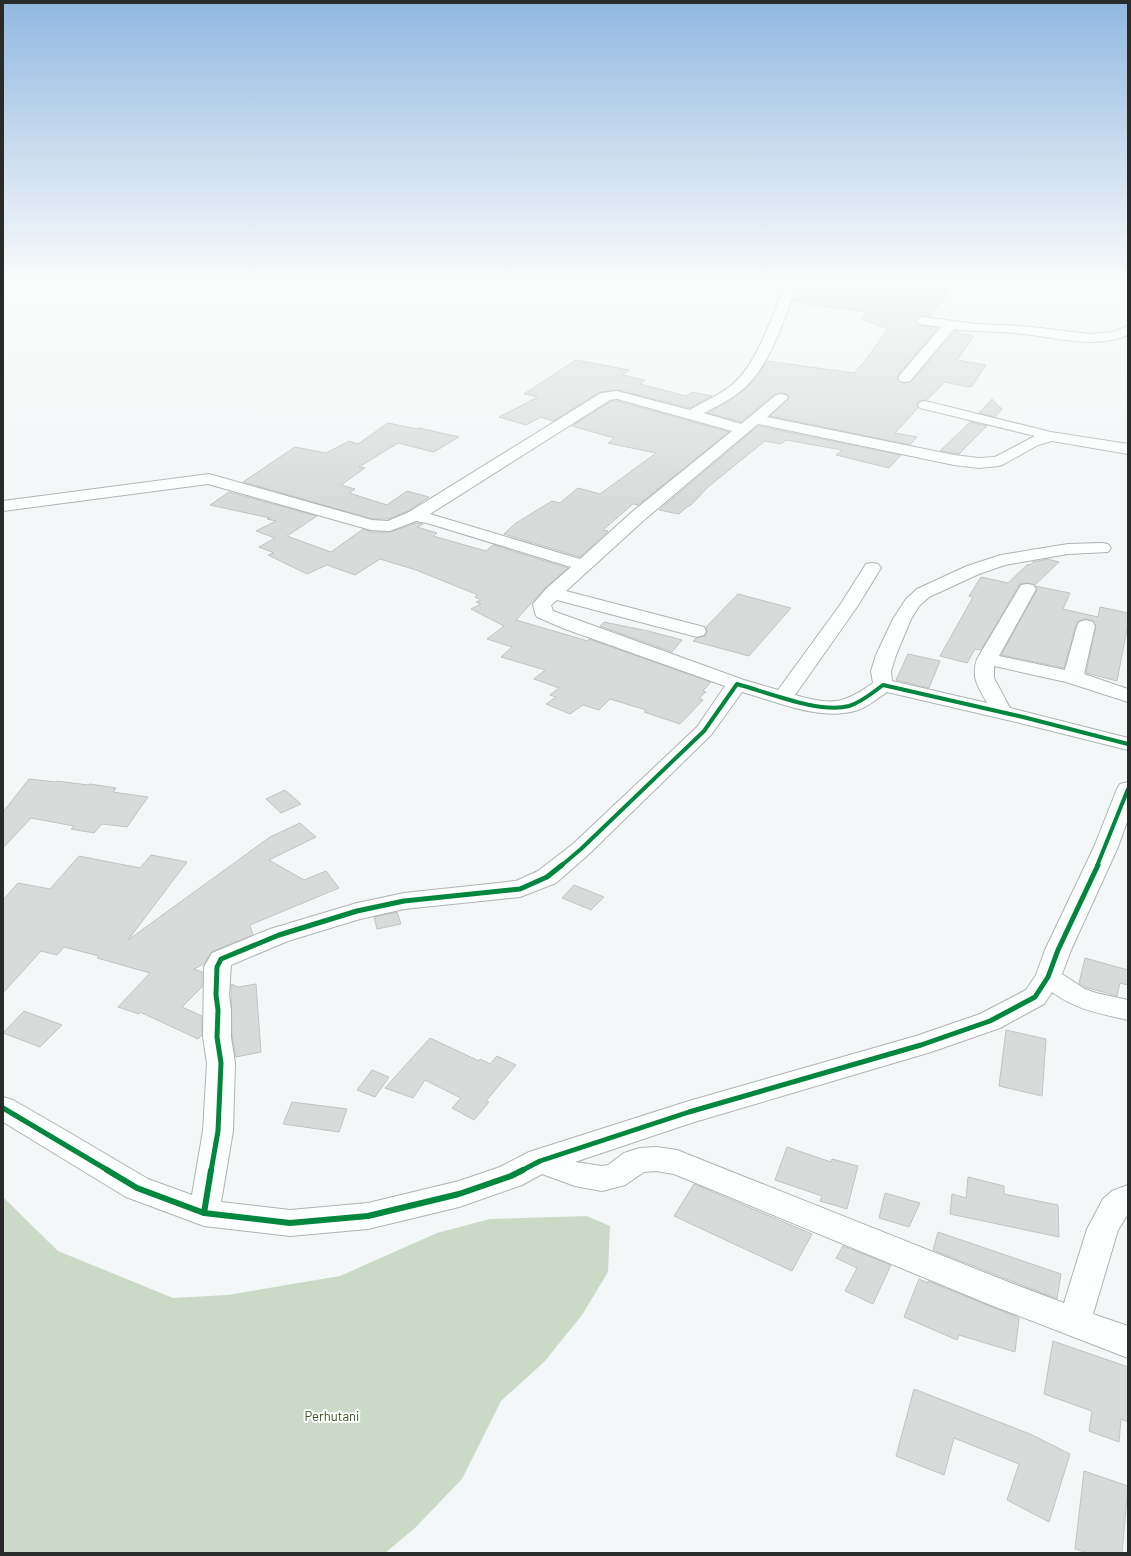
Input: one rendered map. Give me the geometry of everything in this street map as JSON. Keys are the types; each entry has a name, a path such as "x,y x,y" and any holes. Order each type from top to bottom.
{"street":[{"path":"693,414 738,387 745,380 760,356"},
{"path":"905,378 924,356"},
{"path":"3,506 209,479 371,525 390,526 415,516 602,397 617,395 693,414 954,460 980,463 999,461 1033,442 1052,436"},
{"path":"781,398 638,516 552,593 542,604 544,613 589,633 710,673 737,684 815,706 843,708 864,700 883,685"},
{"path":"925,405 1052,436 1128,449"},
{"path":"415,516 583,565"},
{"path":"883,685 881,671 895,634 912,603 924,594 973,570 1000,560 1068,549 1102,548"},
{"path":"783,697 848,607 872,568"},
{"path":"1002,712 984,678 984,668 987,659 1027,589"},
{"path":"552,593 697,631"},
{"path":"1073,678 1086,626"},
{"path":"987,659 1030,667 1073,678 1112,689 1128,696"},
{"path":"204,1213 218,1131 221,1063 217,1037 218,1010 216,996 217,967 221,959 280,935 357,911 404,901 520,889 547,877 581,849 704,730 737,684"},
{"path":"883,685 1002,712 1128,744"},
{"path":"3,1108 137,1188 204,1213 290,1223 368,1216 487,1185 511,1176 540,1161 689,1112 921,1045 990,1021 1035,997 1048,977 1058,950 1106,847 1127,796"},
{"path":"1048,977 1076,996 1091,1002 1128,1010"},
{"path":"540,1161 577,1174 595,1178 613,1177 635,1162 652,1159 677,1162 993,1291 1128,1342"},
{"path":"1074,1322 1103,1228 1114,1208 1123,1200 1128,1198"}],"green space":[{"name":"Perhutani","path":"3,1197 58,1251 173,1298 228,1295 340,1276 437,1233 490,1219 587,1216 610,1226 608,1272 582,1315 545,1361 501,1401 462,1479 415,1528 385,1553 3,1553"}],"building":[{"path":"869,356 915,356 899,374 897,379 900,382 905,383 911,382 934,356 960,356 957,360 986,365 972,386 968,387 945,382 927,400 919,401 917,404 918,408 895,433 917,437 910,445 770,416 789,398 787,394 781,393 775,394 741,422 708,413 744,390 754,380 767,361 854,373"},
{"path":"576,360 629,370 623,375 645,380 640,384 686,396 692,392 712,396 690,408 617,390 600,392 553,421 541,417 526,425 499,417 538,397 524,394"},
{"path":"992,399 1002,409 995,417 979,413"},
{"path":"611,401 617,401 729,432 638,505 633,504 603,530 608,531 580,557 504,534 516,523 552,501 560,503 578,488 600,494 656,453 608,443 614,438 572,426"},
{"path":"970,422 987,426 959,454 940,451"},
{"path":"388,423 459,437 434,452 398,443 359,467 365,468 341,485 355,489 349,493 387,505 407,491 429,497 408,511 388,519 372,519 243,482 295,447 326,453 349,441 358,444"},
{"path":"758,426 901,455 889,468 836,455 842,450 786,440 781,444 765,441 708,487 690,506 679,514 659,510"},
{"path":"229,492 317,516 287,536 331,552 363,529 371,532 390,532 416,523 423,524 417,527 437,533 433,536 486,551 493,545 568,568 545,588 516,620 588,641 589,639 711,682 703,691 706,692 699,698 703,700 680,724 644,712 646,710 610,699 599,710 583,705 570,714 546,704 556,697 550,695 559,688 534,679 545,670 501,657 512,647 487,639 504,626 471,609 481,604 476,602 481,600 475,597 478,595 416,570 380,559 355,575 327,565 307,574 268,555 274,553 259,547 275,538 256,531 276,521 267,519 270,518 210,505"},
{"path":"1048,559 1059,562 1035,585 1027,583 1020,584 981,650 975,649 967,663 940,656 973,597 969,596 981,577 1008,583 1028,564 1030,565 1033,562"},
{"path":"1035,586 1070,593 1063,609 1098,617 1100,607 1128,613 1128,624 1117,681 1086,673 1096,626 1093,621 1086,619 1079,621 1076,625 1064,668 1001,655 1037,590"},
{"path":"738,594 791,608 749,656 693,641 696,638 705,636 707,632 706,627"},
{"path":"604,622 682,640 672,652 600,626"},
{"path":"908,654 940,661 929,688 896,680"},
{"path":"29,779 90,784 116,788 113,792 148,797 127,827 102,824 94,833 71,829 74,826 31,818 3,848 3,812"},
{"path":"285,790 301,804 281,813 266,799"},
{"path":"300,823 316,837 269,860 304,880 326,871 339,888 250,925 253,935 211,952 204,964 194,969 202,972 202,987 182,1007 202,1016 202,1035 198,1039 140,1012 139,1014 118,1007 150,973 97,958 99,956 64,947 57,955 41,951 3,993 3,900 18,883 50,889 79,856 140,868 151,855 187,862 128,940 270,837"},
{"path":"574,885 604,897 591,910 562,898"},
{"path":"397,912 401,924 377,929 374,917"},
{"path":"1085,958 1128,970 1128,985 1120,983 1117,996 1085,987 1079,983"},
{"path":"231,984 238,987 256,984 261,1052 236,1057 232,1037"},
{"path":"24,1011 62,1025 40,1047 3,1033"},
{"path":"1006,1030 1046,1039 1042,1096 999,1086"},
{"path":"430,1038 479,1061 480,1059 490,1064 497,1056 516,1065 486,1101 489,1102 474,1120 452,1108 461,1098 425,1080 413,1098 385,1088"},
{"path":"372,1070 389,1077 375,1097 357,1090"},
{"path":"292,1102 347,1109 339,1132 283,1124"},
{"path":"787,1147 831,1162 832,1159 858,1166 847,1209 820,1201 822,1196 775,1180"},
{"path":"968,1177 1004,1186 1004,1194 1058,1205 1059,1237 950,1214 952,1194 966,1198"},
{"path":"694,1184 812,1234 792,1271 674,1216"},
{"path":"885,1193 920,1203 909,1227 879,1218"},
{"path":"938,1232 1061,1274 1057,1299 933,1250"},
{"path":"843,1246 891,1265 873,1304 845,1291 857,1268 836,1258"},
{"path":"919,1279 928,1283 928,1281 1019,1318 1015,1352 959,1335 957,1340 904,1317"},
{"path":"1053,1341 1128,1367 1128,1422 1121,1419 1119,1442 1089,1431 1092,1411 1044,1394"},
{"path":"914,1389 1030,1434 1070,1454 1049,1522 1007,1500 1019,1464 954,1438 944,1475 896,1456"},
{"path":"1084,1471 1128,1486 1122,1553 1088,1553 1075,1549"}],"cycle path":[{"path":"204,1213 218,1131 221,1063 217,1037 218,1010 216,995 217,967 221,959 279,935 357,911 404,901 520,889 547,877 581,849 704,731 737,684 807,704 834,708 855,704 883,685 1023,717 1128,744"},
{"path":"3,1108 137,1188 204,1213 290,1223 368,1216 459,1194 511,1176 540,1161 689,1112 921,1045 990,1021 1035,997 1048,977 1058,950 1106,847 1128,789"}]}
